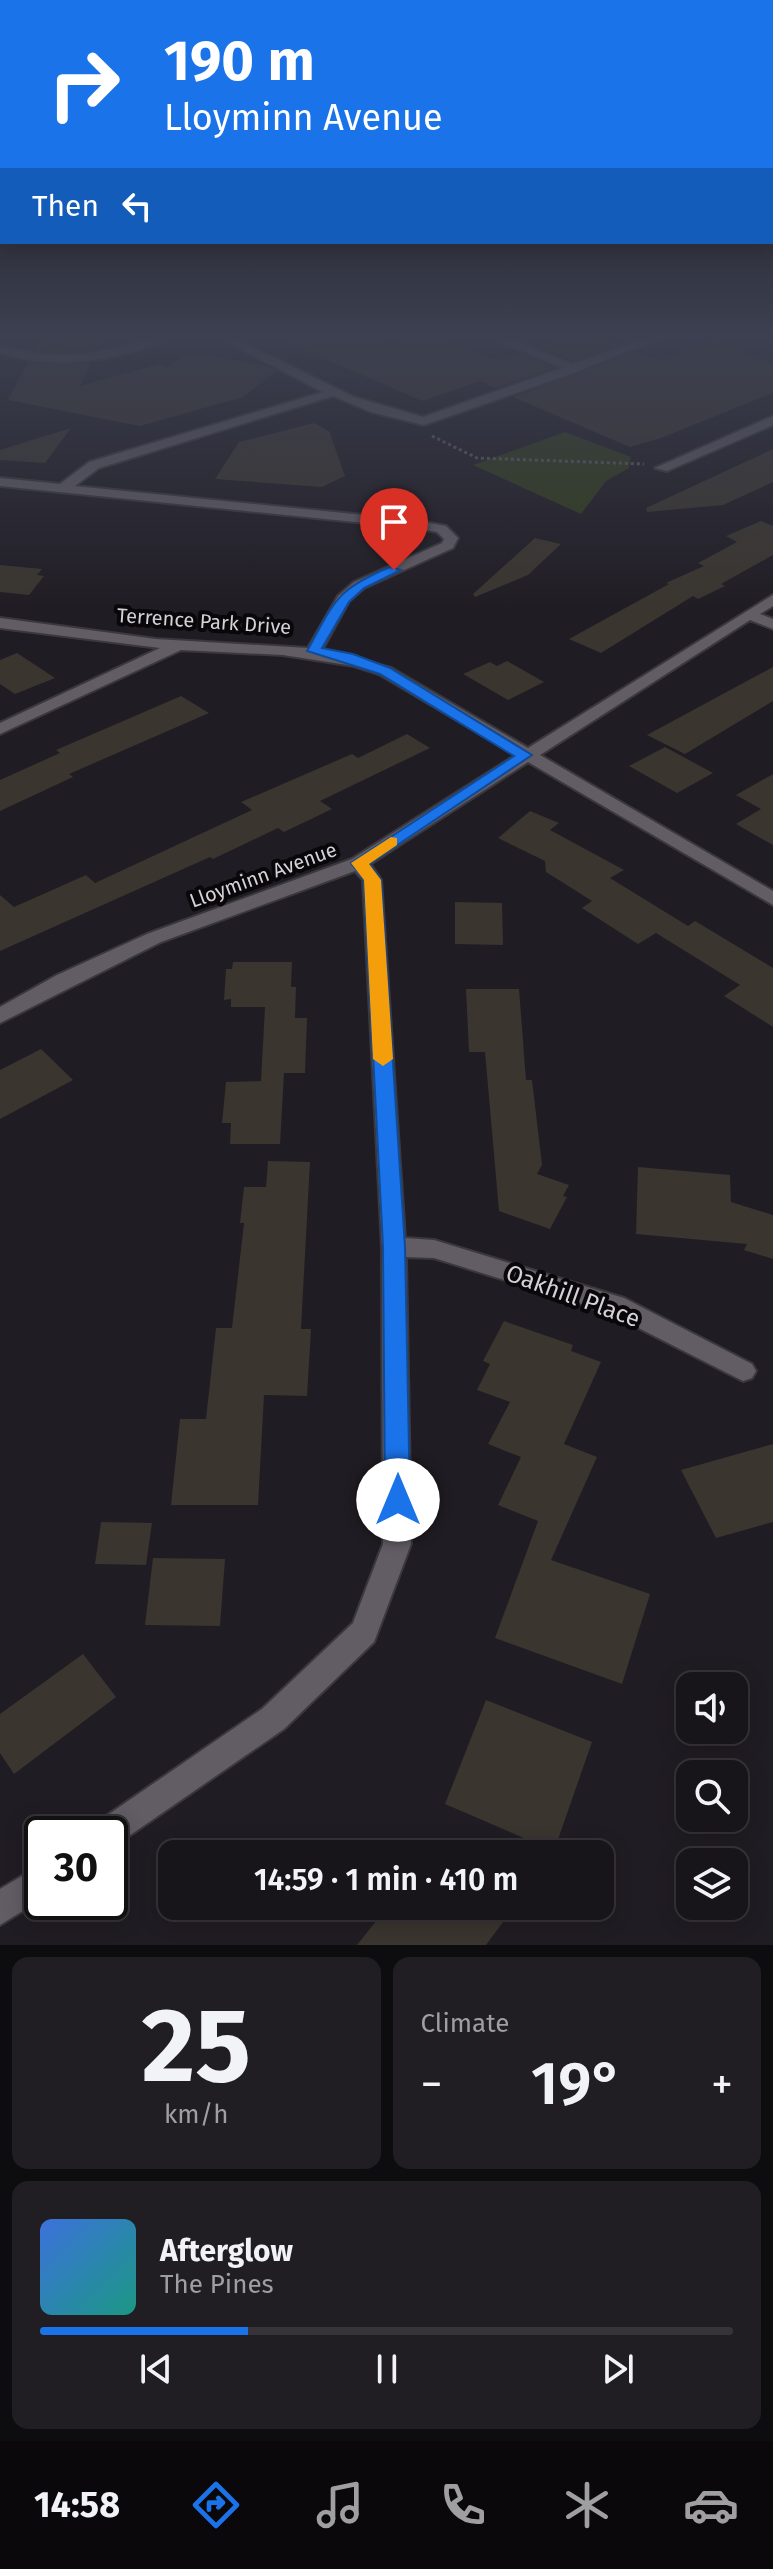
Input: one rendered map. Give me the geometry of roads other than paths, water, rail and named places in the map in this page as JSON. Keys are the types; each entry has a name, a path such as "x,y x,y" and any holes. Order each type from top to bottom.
{"street":[{"path":"62,489 94,465 214,429"},
{"path":"662,468 753,429"},
{"path":"0,482 414,524 441,529 451,538 448,545 437,552 359,585 343,599 314,651"},
{"name":"Lloyminn Avenue","path":"0,1016 64,980 154,938 359,863 773,599"},
{"path":"748,614 773,624"},
{"name":"Terrence Park Drive","path":"0,623 179,646 314,651 348,657 385,671 773,899"},
{"path":"0,729 179,646"},
{"path":"128,1819 273,1719 364,1632 397,1544 394,1247 372,880 359,863"},
{"name":"Oakhill Place","path":"394,1247 434,1249 615,1305 743,1371"},
{"path":"0,1909 24,1892"}]}
